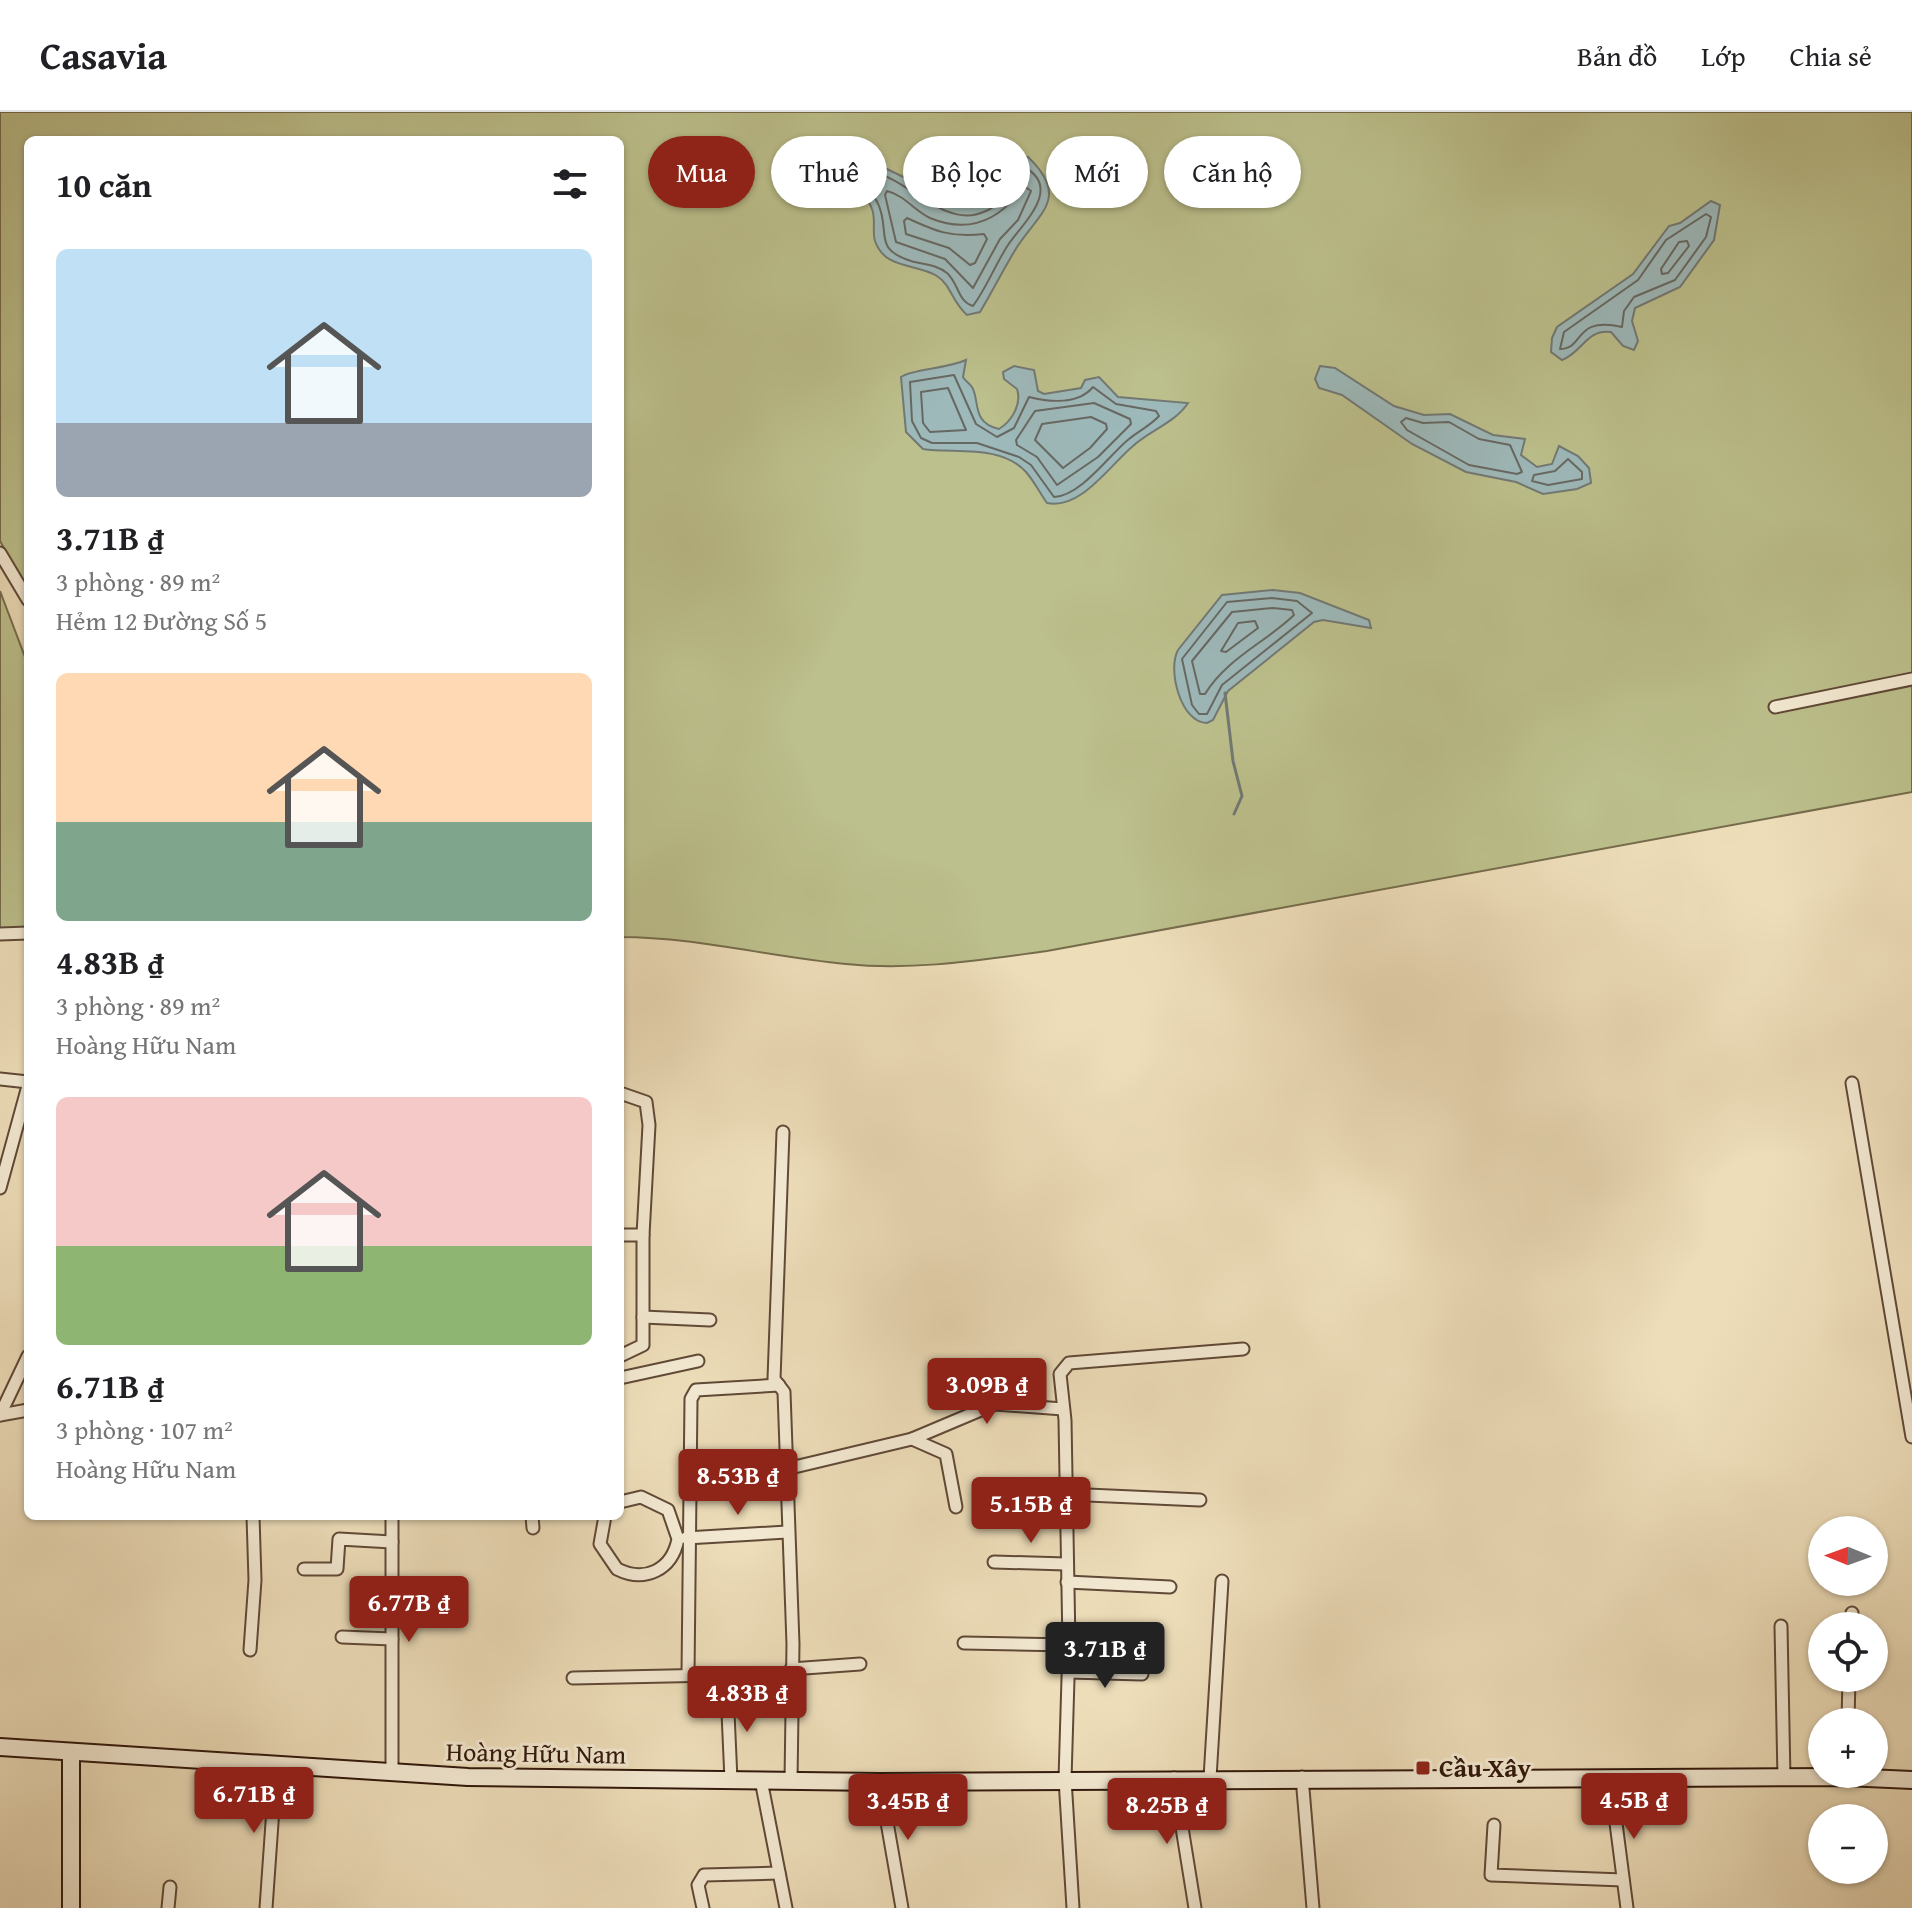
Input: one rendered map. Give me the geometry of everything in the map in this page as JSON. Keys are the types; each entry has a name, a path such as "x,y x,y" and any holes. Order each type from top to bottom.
{"main road":[{"name":"Hoàng Hữu Nam","path":"0,1747 392,1773 731,1780 1808,1778"},
{"path":"71,1752 71,1908"},
{"name":"Hoàng Hữu Nam","path":"1888,1779 1912,1780"}],"street":[{"path":"0,553 24,593"},
{"path":"1775,707 1912,679"},
{"path":"0,934 24,933"},
{"path":"0,1079 24,1083"},
{"path":"1852,1083 1912,1437"},
{"path":"624,1094 646,1102 649,1125 643,1235 643,1345 624,1354"},
{"path":"0,1188 24,1099"},
{"path":"783,1132 774,1379 784,1392 792,1605 791,1781"},
{"path":"624,1235 643,1235"},
{"path":"643,1317 710,1320"},
{"path":"1073,1908 1065,1779 1069,1645 1060,1374 1069,1363 1243,1349"},
{"path":"624,1377 698,1361"},
{"path":"24,1363 4,1396 0,1415 24,1411"},
{"path":"688,1674 691,1399 696,1390 779,1385"},
{"path":"786,1469 912,1439 995,1404 1063,1409"},
{"path":"912,1439 946,1454 956,1507"},
{"path":"1065,1494 1200,1500"},
{"path":"604,1520 600,1534 604,1554 626,1574 646,1575 665,1566 676,1549 678,1539 674,1519 660,1503 641,1497 624,1501"},
{"path":"250,1650 255,1580 253,1520"},
{"path":"392,1520 392,1773"},
{"path":"678,1539 787,1532"},
{"path":"304,1569 337,1569 339,1539 392,1542"},
{"path":"994,1562 1066,1564"},
{"path":"1210,1778 1222,1581"},
{"path":"1067,1582 1170,1587"},
{"path":"1781,1626 1784,1779"},
{"path":"342,1637 392,1639"},
{"path":"964,1643 1069,1645"},
{"path":"791,1669 860,1664"},
{"path":"1069,1672 1142,1674"},
{"path":"573,1678 766,1674"},
{"path":"727,1690 731,1780"},
{"path":"266,1908 276,1766"},
{"path":"1302,1777 1313,1908"},
{"path":"1610,1777 1627,1908"},
{"path":"1174,1778 1195,1908"},
{"path":"761,1780 786,1908"},
{"path":"880,1782 902,1908"},
{"path":"1494,1825 1491,1875 1623,1880"},
{"path":"703,1908 698,1885 704,1875 779,1873"},
{"path":"168,1908 170,1887"}],"green space":[{"path":"0,112 1912,112 1912,792 1047,951 972,961 871,966 677,940 624,937 624,136 24,136 24,585 0,541"},
{"path":"0,591 24,654 24,933 0,935"}],"water":[{"path":"1030,159 1041,172 1046,181 1046,207 1022,239 980,312 967,315 937,276 893,261 880,250 874,237 872,208 887,208 887,169 903,177 903,208 1030,208"},
{"path":"1711,201 1720,205 1714,240 1680,287 1635,308 1632,321 1638,341 1634,350 1623,346 1611,332 1603,332 1590,337 1562,360 1551,352 1557,327 1633,274 1669,226 1680,223"},
{"path":"966,360 963,377 972,387 980,417 999,429 1012,417 1017,406 1017,389 1004,379 1003,372 1014,366 1034,370 1038,391 1044,394 1081,388 1085,380 1099,377 1118,397 1188,403 1177,416 1133,446 1083,493 1072,500 1047,503 1016,463 991,454 923,449 906,432 901,377"},
{"path":"1320,366 1335,368 1394,406 1424,415 1450,414 1493,435 1525,439 1521,455 1537,467 1552,464 1559,446 1578,456 1589,468 1591,483 1577,489 1543,494 1516,482 1466,472 1412,444 1342,395 1319,388 1315,379"},
{"path":"1273,590 1300,593 1369,620 1371,628 1323,620 1314,622 1228,691 1213,720 1207,723 1198,721 1183,705 1175,682 1178,650 1222,595"}],"waterway":[{"path":"1225,693 1233,761 1242,796 1234,814"}],"place":[{"name":"Cầu Xây","path":"1423,1768"}]}
